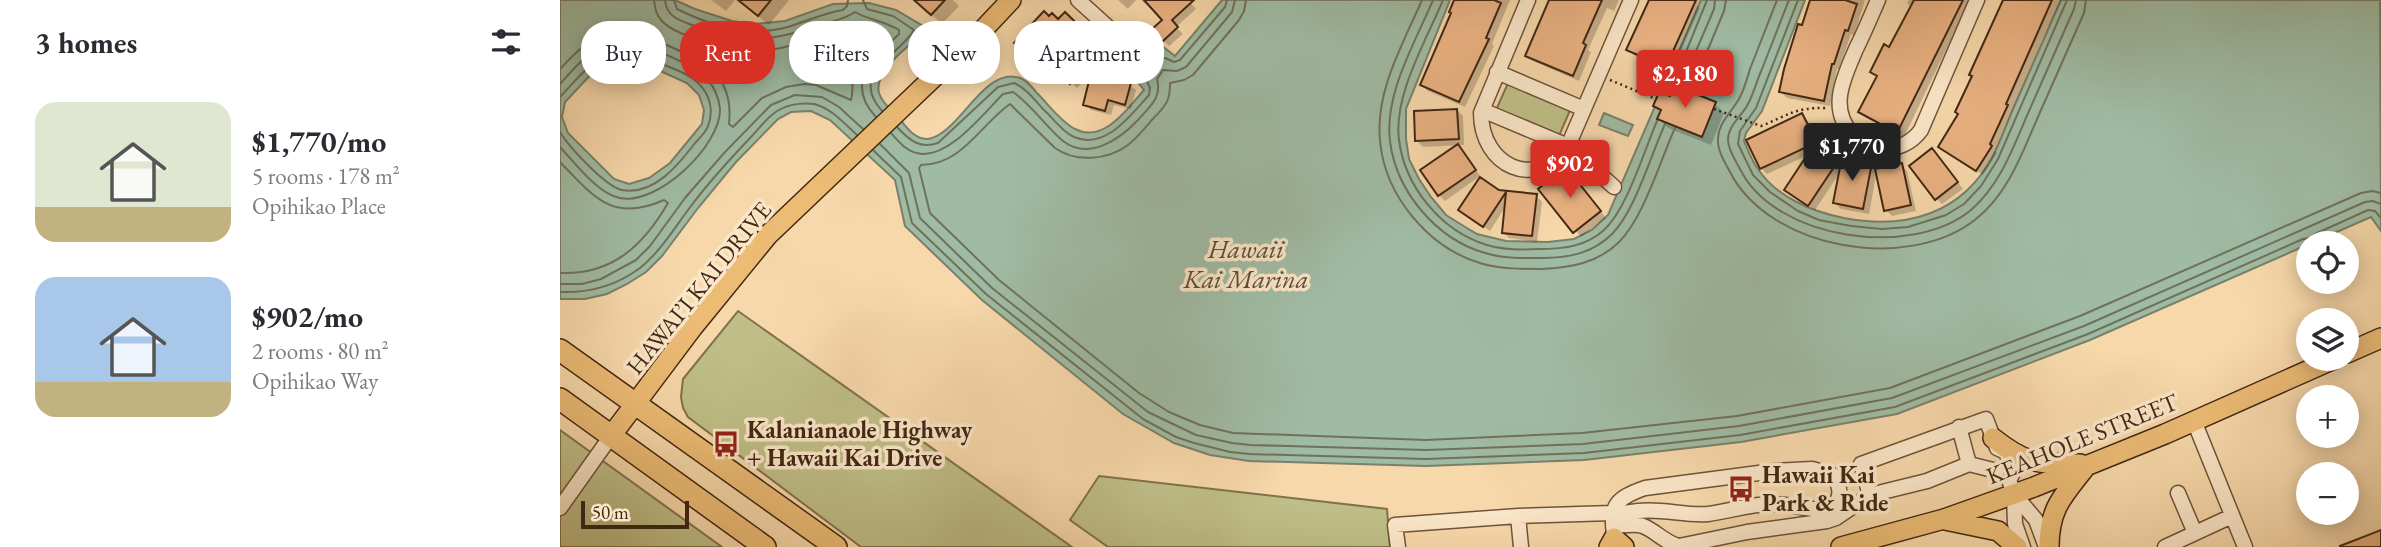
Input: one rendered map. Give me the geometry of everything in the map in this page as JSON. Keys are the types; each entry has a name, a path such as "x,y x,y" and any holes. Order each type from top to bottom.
{"highway":[{"path":"560,350 836,547"},
{"path":"560,399 765,547"}],"main road":[{"name":"HAWAI’I KAI DRIVE","path":"611,436 638,404 693,327 768,235 1012,0"},
{"path":"2359,348 2381,338"},
{"name":"KEAHOLE STREET","path":"1841,547 1944,519 2012,487 2088,464 2307,371"},
{"path":"1995,443 2030,462 2088,464"},
{"path":"2047,547 2055,510 2088,464"},
{"path":"1944,519 1998,531 2017,547"}],"street":[{"path":"1078,0 1101,21"},
{"path":"1528,0 1482,110 1480,126 1496,157 1514,167 1536,169 1562,155 1568,146 1631,0"},
{"path":"1878,0 1840,89 1839,110 1845,126 1854,137 1870,148 1890,149 1917,136 1978,0"},
{"path":"1497,72 1584,109"},
{"path":"1482,110 1568,146 1614,187"},
{"path":"1870,495 1861,464 1986,419 1995,443 2006,452 2013,473 2015,524 2023,547"},
{"path":"2194,421 2245,547"},
{"path":"1959,427 1969,464"},
{"path":"560,508 611,436"},
{"path":"1995,443 1992,456 1999,477 2012,487 2036,520 2047,547"},
{"path":"1398,547 1395,525 1518,516 1615,537 1635,525 1645,527 1670,544 1679,546 1747,532 1836,519 1870,495 1927,481 1969,464 1997,471"},
{"path":"1812,469 1833,475 1841,487 1839,501 1830,511 1769,504 1690,515 1638,511 1627,514 1615,537 1616,505 1628,494 1645,488 1774,471 1812,469"},
{"path":"2178,493 2195,533"},
{"path":"1518,516 1521,547"},
{"path":"2165,547 2232,516"}],"path":[{"path":"1599,75 1656,99"},
{"path":"1714,109 1761,127 1799,110 1839,110"}],"shaded area":[{"path":"1508,83 1571,108 1559,136 1496,110"},
{"path":"738,311 1072,547 861,547 688,417 683,408 683,379"},
{"path":"560,430 722,547 560,547"},
{"path":"1099,476 1387,509 1390,547 1108,547 1070,520"}],"water":[{"name":"Hawaii Kai Marina","path":"560,0 675,0 732,21 680,21 680,80 666,74 666,21 581,21 582,84 565,102 562,117 568,133 614,179 629,184 649,178 670,163 702,124 704,110 699,95 688,84 775,84 775,22 833,4 869,3 896,10 915,21 908,21 908,46 894,60 894,21 789,21 789,84 879,84 879,93 885,103 911,132 928,139 950,127 981,92 991,84 1000,84 1000,79 1004,77 1014,77 1014,84 1029,84 1075,129 1096,132 1105,128 1123,114 1144,90 1139,84 1164,84 1164,48 1175,56 1222,0 1450,0 1406,109 1409,159 1419,179 1446,215 1477,234 1506,241 1548,242 1574,239 1592,230 1608,215 1701,0 1805,0 1762,111 1746,133 1744,141 1754,163 1766,179 1796,202 1844,218 1889,222 1930,213 1949,204 1980,176 1996,150 2061,0 2380,0 2381,231 2371,217 2339,231 2296,231 2296,250 2090,340 1897,414 1741,442 1584,460 1426,466 1249,461 1210,455 1174,443 1123,414 982,300 905,226 895,180 830,120 811,111 791,112 778,119 736,162 662,256 646,272 607,294 585,299 560,299"},
{"path":"1604,113 1633,125 1628,136 1599,125"}],"building":[{"path":"738,0 771,0 758,16"},
{"path":"914,0 945,0 931,15"},
{"path":"1144,0 1194,0 1172,20 1178,27 1164,40 1162,20"},
{"path":"1454,0 1494,0 1501,3 1486,38 1489,39 1459,102 1420,85"},
{"path":"1549,0 1602,0 1583,43 1586,45 1573,76 1525,56"},
{"path":"1649,0 1696,0 1666,67 1626,50"},
{"path":"1810,0 1845,0 1857,4 1832,64 1824,101 1779,92 1798,24 1802,25"},
{"path":"1914,0 1963,0 1897,133 1858,112 1877,76 1870,72 1884,44 1889,47"},
{"path":"2003,0 2052,0 2006,104 2008,105 1990,144 1992,146 1976,171 1938,147 1958,114 1955,112 1972,76 1969,75"},
{"path":"1044,11 1049,16 1052,13 1058,19 1065,12 1074,21 1035,21"},
{"path":"1088,84 1131,84 1125,105 1108,100 1105,111 1083,105"},
{"path":"1674,85 1716,102 1702,137 1657,119 1661,110 1653,106 1659,92 1670,96"},
{"path":"1457,109 1459,139 1415,141 1414,111"},
{"path":"1802,113 1823,155 1836,164 1808,206 1784,190 1815,143 1760,169 1746,140"},
{"path":"1458,144 1476,170 1438,196 1420,170"},
{"path":"1932,148 1958,182 1935,200 1909,166"},
{"path":"1842,157 1872,163 1863,209 1833,203"},
{"path":"1902,163 1911,205 1884,211 1875,169"},
{"path":"1566,167 1601,211 1573,233 1538,189"},
{"path":"1480,177 1499,190 1537,194 1532,236 1502,233 1506,192 1483,227 1458,210"},
{"path":"2381,530 2381,547 2340,547 2340,546"}],"place":[{"name":"Kalanianaole Highway + Hawaii Kai Drive","path":"726,444"},
{"name":"Hawaii Kai Park & Ride","path":"1741,489"}]}
